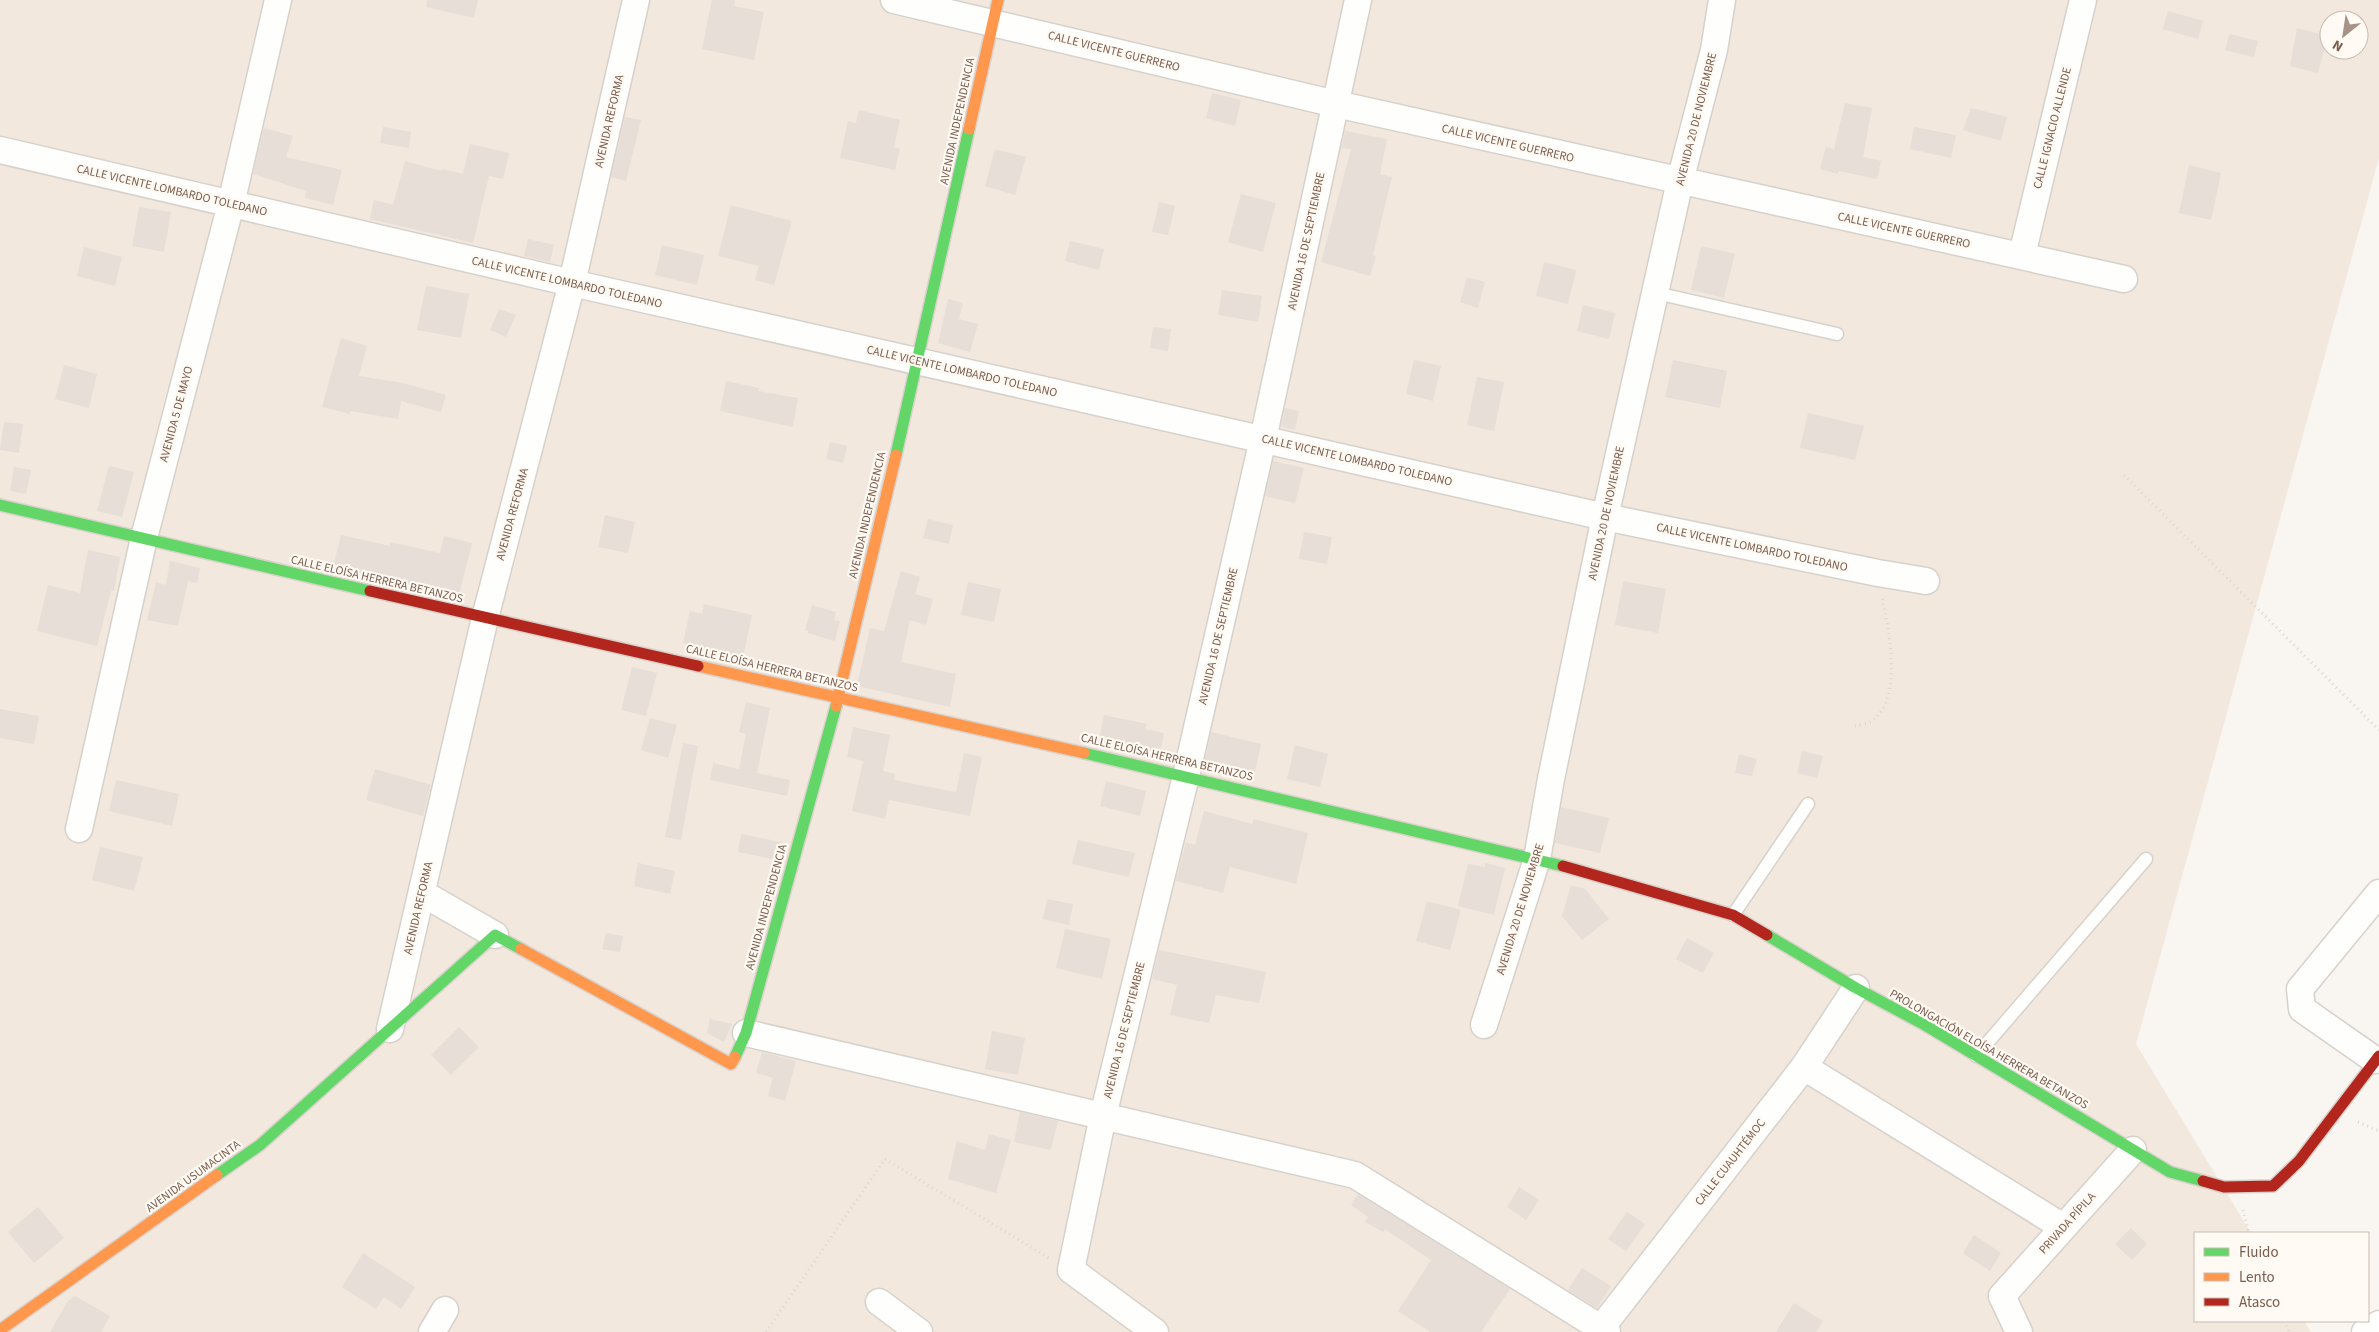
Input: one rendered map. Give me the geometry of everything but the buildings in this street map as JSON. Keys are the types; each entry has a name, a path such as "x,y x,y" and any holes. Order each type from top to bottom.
{"street":[{"name":"AVENIDA 5 DE MAYO","path":"79,828 144,538 231,204 278,0"},
{"name":"AVENIDA REFORMA","path":"390,1029 485,618 572,283 636,0"},
{"name":"CALLE VICENTE GUERRERO","path":"894,0 995,11 1336,104 2124,279"},
{"name":"AVENIDA 16 DE SEPTIEMBRE","path":"1070,1270 1103,1116 1186,776 1263,439 1358,0"},
{"name":"AVENIDA 20 DE NOVIEMBRE","path":"1484,1024 1537,859 1551,779 1605,517 1680,181 1714,50 1722,0"},
{"name":"CALLE IGNACIO ALLENDE","path":"2022,255 2083,0"},
{"name":"AVENIDA INDEPENDENCIA","path":"495,935 731,1064 746,1033 838,697 918,361 995,11"},
{"name":"CALLE VICENTE LOMBARDO TOLEDANO","path":"0,150 572,283 1605,517 1878,573 1926,581"},
{"name":"CALLE ELOÍSA HERRERA BETANZOS","path":"0,505 485,618 1186,776 1537,859"},
{"name":"PROLONGACIÓN ELOÍSA HERRERA BETANZOS","path":"1537,859 1733,915 1976,1056 2170,1172 2224,1188 2273,1186 2299,1161 2378,1059"},
{"path":"422,893 495,935"},
{"path":"2378,1059 2302,1009 2300,990 2379,893"},
{"name":"AVENIDA USUMACINTA","path":"0,1330 260,1145 495,935"},
{"name":"CALLE CUAUHTÉMOC","path":"1602,1331 1804,1067 1856,988"},
{"path":"746,1033 1355,1175 1602,1331"},
{"path":"1804,1067 2063,1227"},
{"name":"PRIVADA PÍPILA","path":"2019,1332 2002,1296 2133,1150"},
{"path":"1070,1270 1155,1332"},
{"path":"879,1302 918,1332"},
{"path":"432,1332 445,1310"},
{"path":"2365,1332 2379,1324"}],"lane":[{"path":"1656,293 1837,334"},
{"path":"1733,915 1808,804"},
{"path":"1976,1056 2146,859"}],"path":[{"path":"2124,475 2379,730"},
{"path":"1855,726 1870,722 1885,705 1890,682 1891,646 1878,573"},
{"path":"766,1332 885,1159 1070,1270"}],"shaded area":[{"path":"0,0 2379,0 2379,158 2136,1044 2250,1232 2194,1232 2194,1322 2305,1322 2311,1332 0,1332"}],"traffic: fast":[{"path":"896,455 969,129"},
{"path":"0,505 370,591"},
{"path":"735,1057 746,1033 836,706"},
{"path":"1084,753 1563,866"},
{"path":"217,1175 260,1145 495,935 521,949"},
{"path":"1767,935 1856,988 1925,1025 2170,1172 2203,1181"}],"traffic: slow":[{"path":"969,129 998,0"},
{"path":"836,706 896,455"},
{"path":"698,666 1084,753"},
{"path":"521,949 731,1064 735,1057"},
{"path":"0,1330 217,1175"}],"traffic: jam":[{"path":"370,591 698,666"},
{"path":"1563,866 1733,915 1767,935"},
{"path":"2203,1181 2224,1187 2273,1186 2299,1161 2379,1056"}]}
